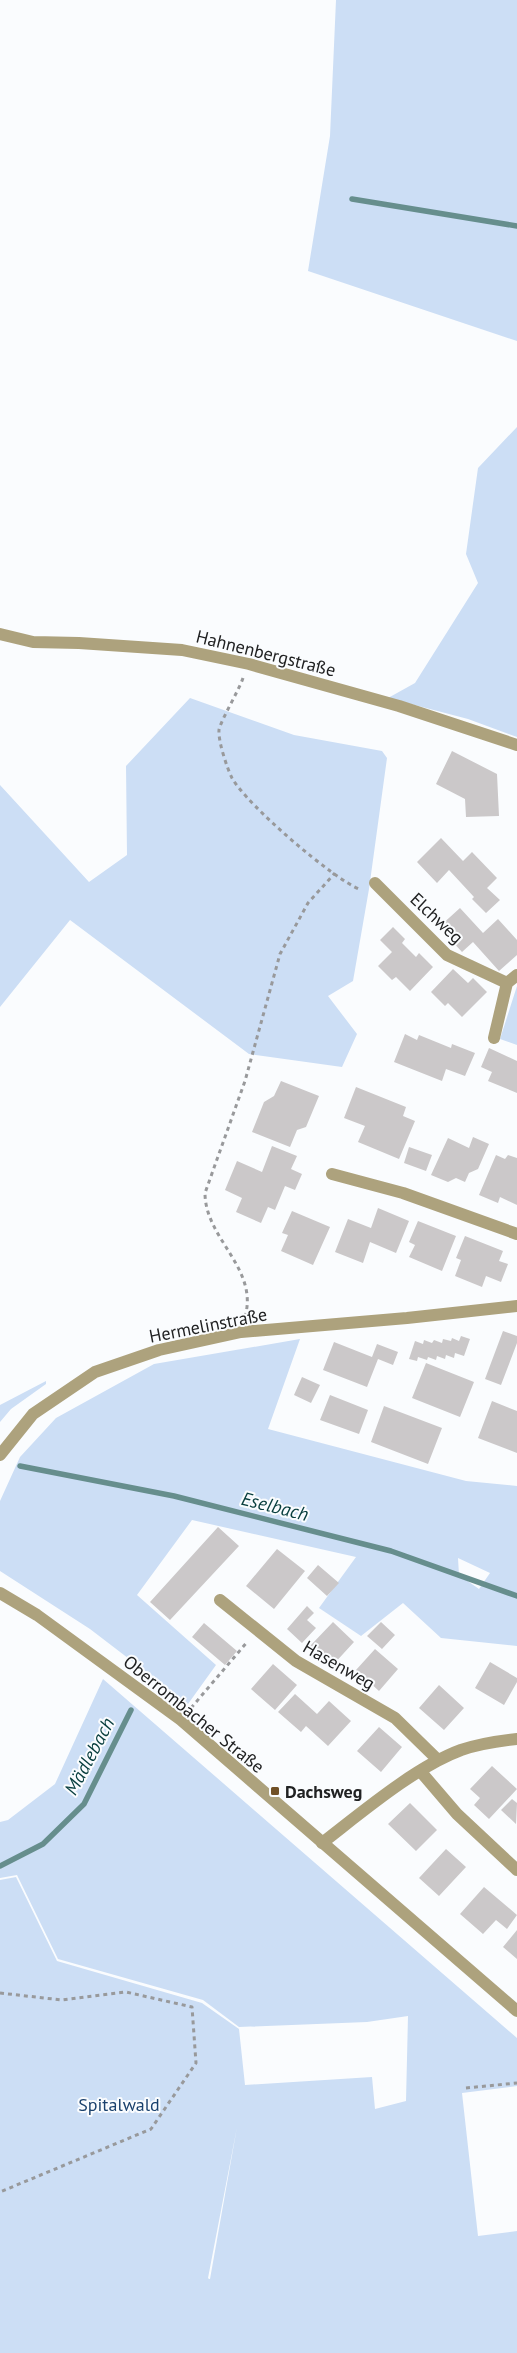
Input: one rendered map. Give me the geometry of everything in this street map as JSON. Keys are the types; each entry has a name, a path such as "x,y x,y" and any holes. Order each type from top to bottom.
{"street":[{"name":"Hahnenbergstraße","path":"0,634 33,642 182,650 249,664 399,706 517,745"},
{"name":"Elchweg","path":"375,884 446,955 512,979 494,1038"},
{"path":"332,1174 403,1193 517,1234"},
{"name":"Hermelinstraße","path":"0,1455 32,1414 95,1372 159,1350 241,1332 407,1318 517,1306"},
{"name":"Oberrombacher Straße","path":"0,1593 37,1615 181,1720 517,2011"},
{"name":"Hasenweg","path":"220,1600 296,1661 394,1718 438,1760"},
{"path":"322,1843 385,1795 438,1760 461,1750 490,1742 517,1739"},
{"path":"420,1772 457,1814 517,1870"}],"path":[{"path":"249,664 219,730 224,756 232,779 249,800 286,836 335,873 366,892 375,884"},
{"path":"241,1332 247,1312 248,1297 244,1277 212,1222 205,1206 205,1193 245,1081 280,954 308,902 335,873"},
{"path":"181,1720 257,1631"},
{"path":"0,1993 62,2000 126,1992 192,2007 196,2063 151,2129 0,2192"},
{"path":"466,2088 517,2083"}],"green space":[{"path":"336,0 517,0 517,341 308,271 330,136"},
{"path":"517,427 517,737 468,719 388,698 415,683 478,583 466,554 478,468"},
{"path":"190,698 294,735 382,751 387,758 369,889 353,981 328,996 357,1034 342,1067 249,1054 70,920 0,1007 0,785 89,882 127,855 126,766"},
{"path":"517,986 517,1045 500,1039"},
{"path":"300,1339 268,1429 466,1481 517,1486 517,1646 441,1638 403,1603 361,1636 319,1608 356,1557 192,1520 137,1595 216,1665 188,1704 90,1629 0,1571 0,1501 20,1457 56,1418 154,1364","holes":["458,1558 490,1573 479,1589 459,1575"]},
{"path":"46,1381 46,1384 11,1409 0,1422 0,1405"},
{"name":"Spitalwald","path":"103,1679 517,2038 517,2086 462,2093 478,2236 517,2231 517,2353 0,2353 0,1880 16,1877 57,1961 202,2003 239,2029 245,2085 372,2077 375,2109 406,2101 408,2016 367,2022 239,2027 203,2000 58,1959 17,1875 0,1878 0,1822 8,1820 55,1784","holes":["237,2127 210,2279 208,2278"]}],"building":[{"path":"452,751 497,774 499,816 466,817 465,799 436,784"},
{"path":"441,838 463,861 472,852 497,878 487,888 500,900 486,913 449,870 437,883 417,862"},
{"path":"460,908 483,933 498,919 517,940 517,955 499,971 473,942 462,952 439,927"},
{"path":"393,927 405,939 402,943 416,957 419,953 433,967 410,991 396,977 392,980 378,966 392,952 380,940"},
{"path":"453,969 468,983 473,978 487,992 462,1017 448,1003 445,1006 431,992"},
{"path":"405,1034 417,1040 419,1035 451,1048 452,1044 475,1053 465,1076 446,1069 442,1081 394,1062"},
{"path":"489,1048 517,1061 517,1093 488,1081 492,1072 481,1067"},
{"path":"281,1081 319,1096 306,1127 297,1130 290,1147 252,1132 264,1102 274,1096"},
{"path":"356,1087 406,1107 403,1116 415,1121 399,1159 358,1142 365,1126 344,1118"},
{"path":"473,1137 489,1144 478,1169 469,1173 465,1182 456,1178 448,1182 431,1175 448,1138 469,1148"},
{"path":"272,1146 297,1156 291,1169 302,1174 295,1190 285,1186 275,1210 268,1207 261,1223 236,1212 242,1198 225,1190 237,1161 262,1172"},
{"path":"409,1147 432,1155 426,1171 404,1163"},
{"path":"496,1155 505,1159 508,1155 517,1158 517,1205 500,1197 498,1203 479,1195"},
{"path":"378,1208 409,1221 396,1253 370,1242 363,1263 335,1252 348,1219 371,1228"},
{"path":"292,1211 330,1227 313,1265 281,1251 288,1235 282,1233"},
{"path":"418,1221 456,1236 442,1271 409,1257 415,1245 409,1242"},
{"path":"465,1236 503,1251 499,1261 508,1264 501,1282 486,1276 482,1287 455,1276 461,1260 456,1258"},
{"path":"503,1331 517,1336 517,1343 501,1385 485,1379"},
{"path":"461,1336 470,1339 464,1356 455,1353 454,1358 446,1355 445,1359 437,1356 436,1360 428,1357 427,1360 418,1357 417,1361 409,1359 415,1341 423,1344 424,1340 432,1343 434,1340 442,1343 443,1339 451,1341 452,1338 459,1341"},
{"path":"334,1342 372,1357 377,1344 398,1352 393,1365 378,1359 367,1387 323,1370"},
{"path":"426,1363 474,1382 460,1417 412,1398"},
{"path":"302,1377 320,1385 311,1403 294,1395"},
{"path":"330,1395 368,1410 359,1434 320,1420"},
{"path":"492,1401 517,1411 517,1453 478,1438"},
{"path":"384,1406 442,1428 428,1464 371,1442"},
{"path":"218,1527 239,1546 170,1620 150,1602"},
{"path":"277,1549 305,1571 274,1609 246,1586"},
{"path":"318,1565 339,1583 327,1596 307,1578"},
{"path":"307,1606 314,1613 307,1620 316,1628 302,1643 287,1629"},
{"path":"333,1622 354,1642 332,1666 310,1646"},
{"path":"381,1622 395,1635 382,1649 367,1636"},
{"path":"204,1623 237,1651 225,1665 192,1637"},
{"path":"375,1649 398,1669 379,1691 356,1670"},
{"path":"490,1662 517,1678 517,1682 504,1705 475,1688"},
{"path":"273,1664 297,1685 275,1710 251,1689"},
{"path":"439,1685 464,1708 444,1730 419,1708"},
{"path":"295,1694 317,1714 329,1701 351,1721 328,1746 306,1726 301,1732 278,1712"},
{"path":"379,1727 402,1747 381,1772 357,1751"},
{"path":"492,1766 517,1789 489,1819 474,1805 480,1798 470,1789"},
{"path":"512,1799 517,1803 516,1824 501,1810"},
{"path":"410,1803 437,1830 416,1851 388,1824"},
{"path":"446,1849 466,1867 439,1896 419,1878"},
{"path":"484,1887 517,1915 507,1929 496,1920 483,1934 460,1914"},
{"path":"517,1930 517,1959 503,1947"}],"waterway":[{"path":"352,199 517,226"},
{"name":"Eselbach","path":"20,1466 174,1496 391,1551 517,1596"},
{"name":"Mädlebach","path":"0,1866 43,1844 84,1804 131,1710"}],"place":[{"name":"Dachsweg","path":"275,1791"}]}
